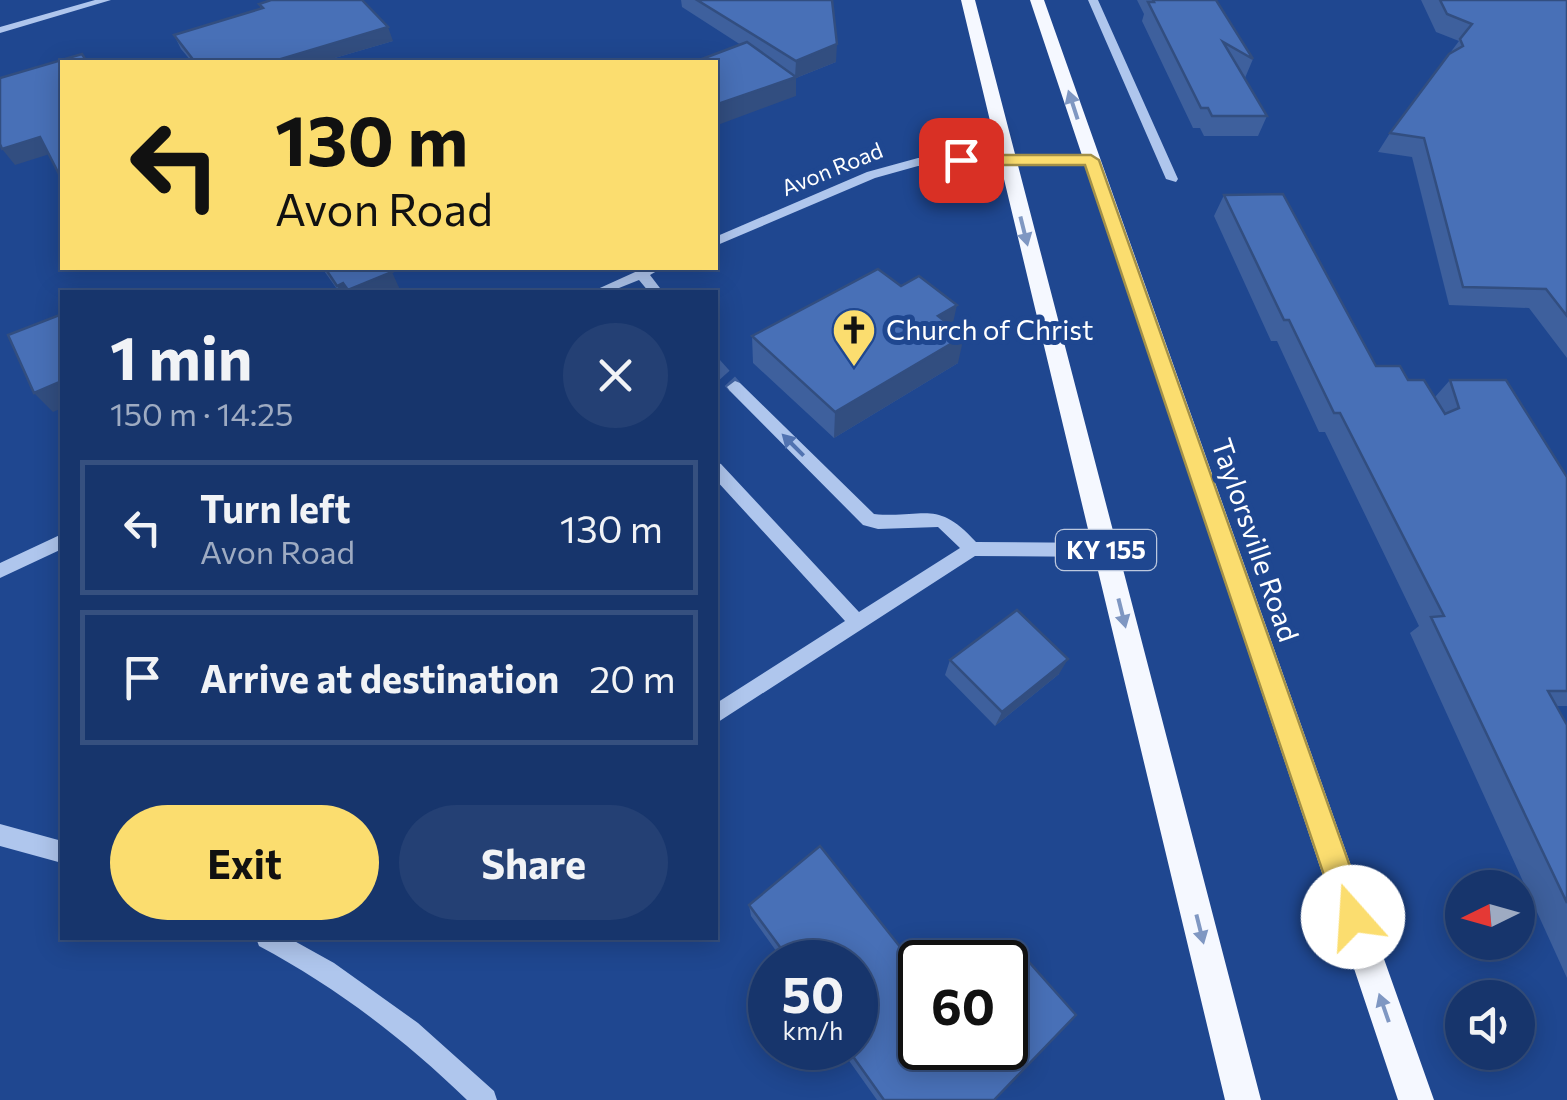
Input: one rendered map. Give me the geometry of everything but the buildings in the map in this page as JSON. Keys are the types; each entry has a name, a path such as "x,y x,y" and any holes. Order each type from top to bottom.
{"main road":[{"name":"KY 155","path":"968,0 1243,1100"},
{"name":"Taylorsville Road","path":"1037,0 1416,1100"}],"street":[{"path":"0,30 106,0"},
{"path":"1093,0 1172,180"},
{"name":"Avon Road","path":"718,241 892,168 918,162 1091,160"},
{"path":"603,290 648,271"},
{"path":"735,387 869,520 882,524 921,520 948,524 972,549"},
{"path":"718,471 858,623"},
{"path":"0,571 60,542"},
{"path":"718,713 972,549 1106,550"},
{"path":"0,835 60,851"},
{"path":"272,940 303,955 430,1046 485,1100"}],"tunnel":[{"path":"718,368 735,387"}],"place":[{"name":"Church of Christ","path":"854,368"}],"route":[{"path":"961,160 1091,160 1353,917"}]}
